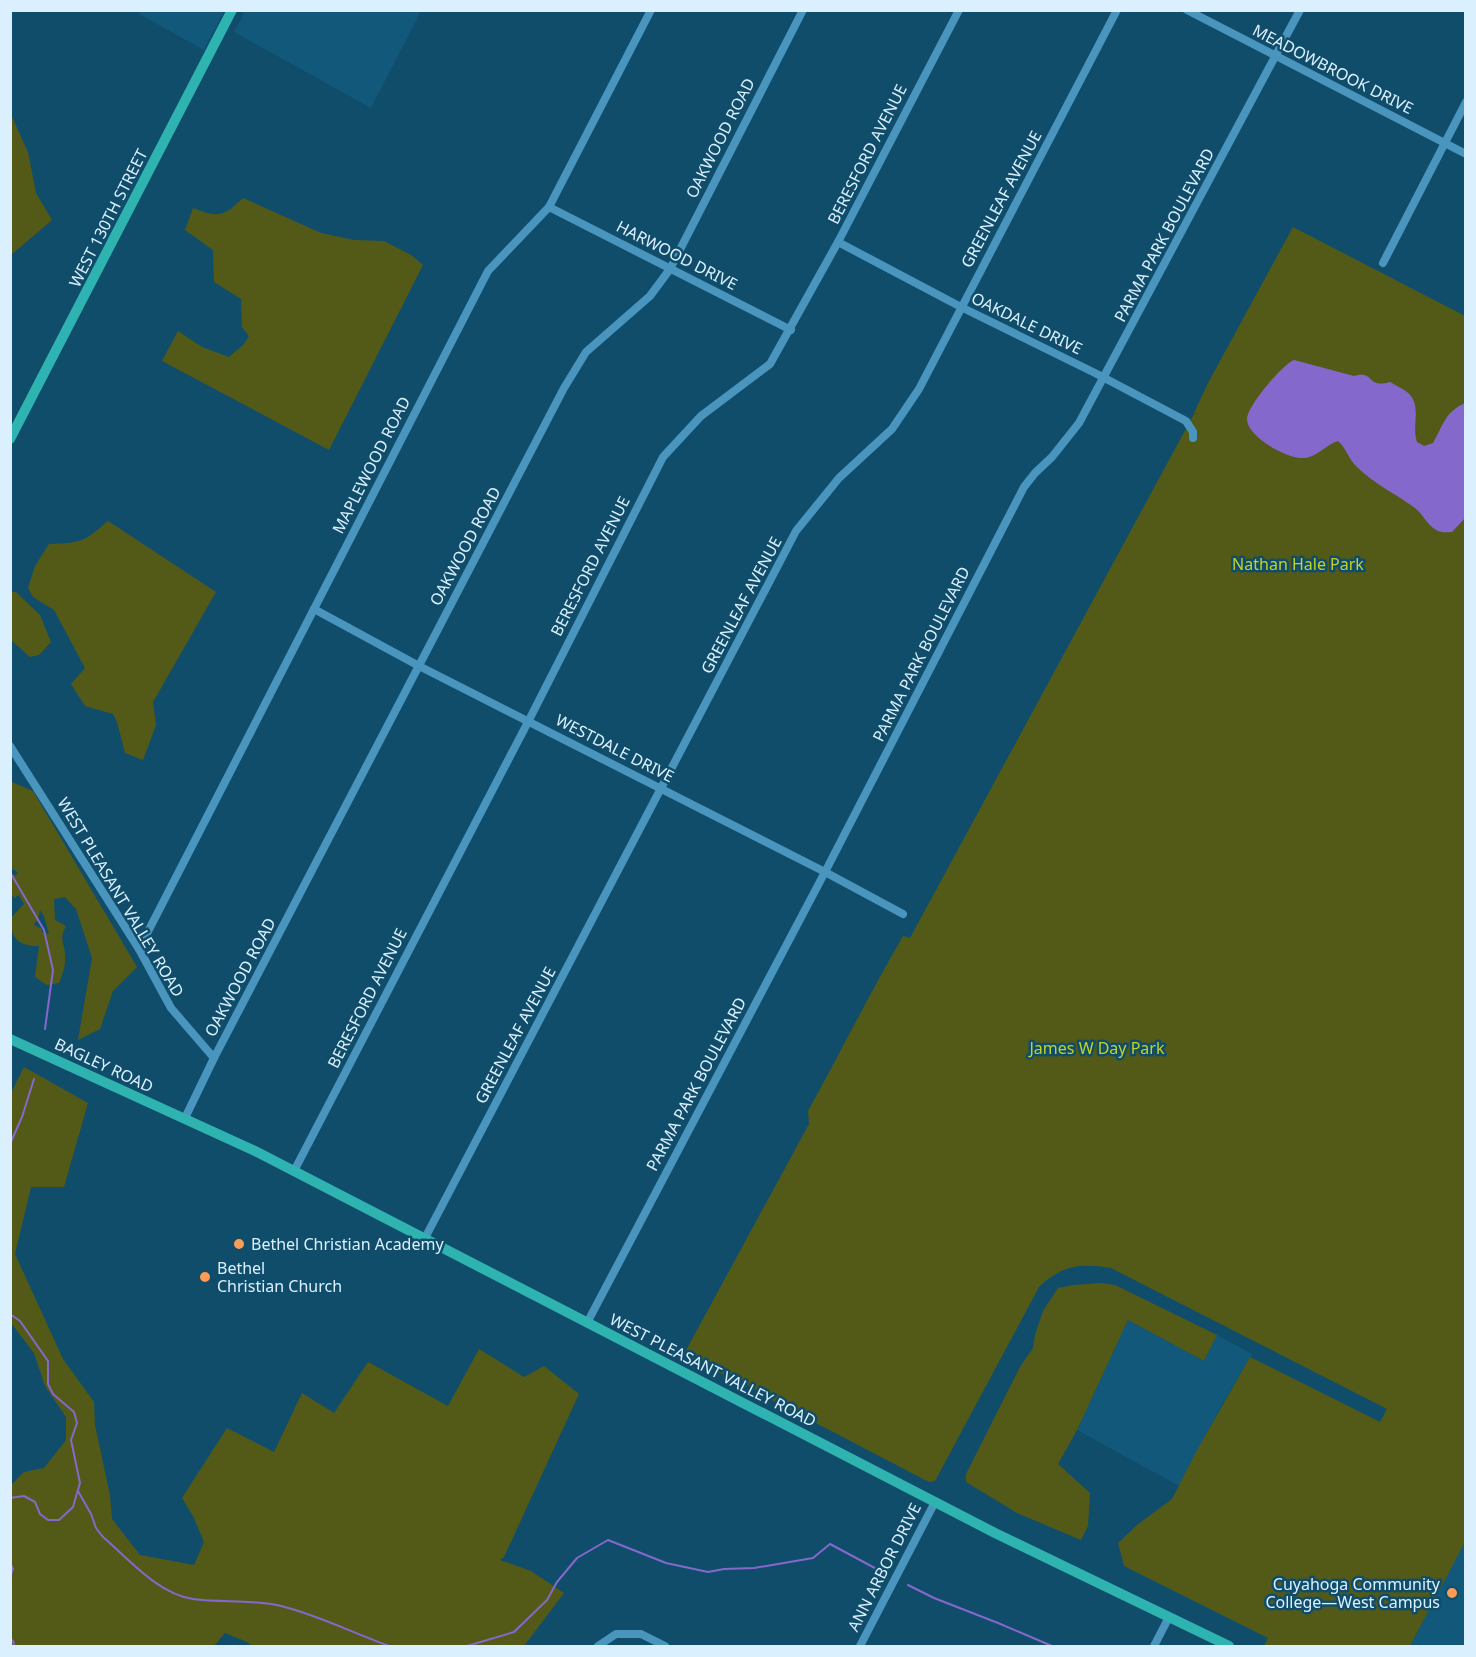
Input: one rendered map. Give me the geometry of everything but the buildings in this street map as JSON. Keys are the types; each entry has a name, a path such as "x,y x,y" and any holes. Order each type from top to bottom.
{"main road":[{"name":"WEST 130TH STREET","path":"10,439 232,10"},
{"name":"BAGLEY ROAD","path":"10,1039 185,1118"},
{"name":"WEST PLEASANT VALLEY ROAD","path":"185,1118 425,1238 935,1502 1229,1647"}],"street":[{"name":"MAPLEWOOD ROAD","path":"138,949 488,271 549,207 651,10"},
{"name":"OAKWOOD ROAD","path":"185,1118 214,1058 564,388 586,352 650,296 670,268 803,10"},
{"name":"BERESFORD AVENUE","path":"294,1171 663,457 700,416 770,364 838,242 959,10"},
{"name":"GREENLEAF AVENUE","path":"425,1238 796,531 839,478 892,429 919,389 1118,10"},
{"name":"MEADOWBROOK DRIVE","path":"1187,10 1466,154"},
{"name":"PARMA PARK BOULEVARD","path":"587,1323 825,872 1024,487 1079,423 1300,10"},
{"path":"1383,262 1466,102"},
{"name":"HARWOOD DRIVE","path":"549,207 791,330"},
{"name":"OAKDALE DRIVE","path":"838,242 1186,421 1193,432 1193,438"},
{"name":"WESTDALE DRIVE","path":"314,609 419,666 662,788 903,914"},
{"name":"WEST PLEASANT VALLEY ROAD","path":"10,746 138,949 171,1008 214,1058"},
{"name":"ANN ARBOR DRIVE","path":"860,1647 935,1502"},
{"path":"1154,1647 1169,1617"},
{"path":"598,1647 616,1634 641,1634 665,1647"}],"shaded area":[{"path":"142,10 224,11 204,50 139,14"},
{"path":"245,10 421,11 371,108 234,32"},
{"path":"1294,360 1354,376 1365,375 1374,382 1382,384 1390,382 1405,391 1412,397 1416,409 1417,442 1424,446 1433,443 1453,410 1465,403 1465,518 1452,532 1434,529 1415,508 1378,484 1354,464 1338,441 1316,454 1301,458 1277,450 1254,433 1247,420 1252,406 1274,378"},
{"path":"1128,1320 1204,1361 1217,1335 1252,1354 1179,1486 1077,1430"},
{"name":"Cuyahoga Community College—West Campus","path":"1465,1540 1465,1646 1410,1646"}],"green space":[{"path":"12,117 28,152 36,193 52,220 11,255 10,119"},
{"path":"243,198 321,233 354,240 384,241 411,255 423,265 329,450 162,361 178,331 202,347 229,357 244,344 249,336 242,327 241,299 214,282 213,250 185,230 193,208 220,214"},
{"name":"James W Day Park","path":"1293,227 1465,316 1466,1540 1410,1646 1264,1646 1268,1638 1124,1566 1118,1543 1137,1525 1172,1499 1250,1357 1380,1422 1387,1409 1111,1268 1072,1267 1056,1274 1039,1287 935,1481 929,1482 764,1396 762,1392 741,1384 684,1354 809,1124 808,1111 867,1001 903,936 910,938 1194,414 1198,414 1194,413 1208,383"},
{"path":"108,521 216,592 153,702 156,725 143,760 125,753 113,714 85,706 71,684 85,668 54,610 33,597 28,588 35,566 49,544 82,540"},
{"path":"10,592 16,592 40,615 51,642 39,655 30,657 11,640"},
{"path":"12,782 33,791 137,967 113,991 100,1029 78,1040 92,958 76,909 65,897 54,899 55,920 66,926 62,937 65,962 59,983 47,985 35,977 39,946 21,943 12,931 11,918 24,904 19,895 14,898 11,893 11,874 12,876 18,874 14,869 11,871","holes":["40,910 49,934 42,932 42,929 34,925 38,921"]},
{"path":"24,1067 88,1103 64,1187 31,1187 15,1254 63,1359 94,1402 95,1425 110,1495 112,1519 140,1555 194,1565 204,1542 182,1498 227,1428 274,1452 302,1393 334,1413 368,1362 448,1406 479,1349 524,1377 544,1366 579,1394 504,1557 500,1560 531,1571 564,1593 524,1646 252,1646 225,1633 214,1646 11,1646 11,1485 24,1472 44,1468 66,1440 66,1417 45,1386 34,1353 11,1323 11,1093"},
{"path":"1100,1283 1115,1285 1217,1335 1204,1361 1128,1320 1077,1430 1058,1464 1090,1493 1088,1526 1081,1540 1017,1513 966,1482 966,1474 1020,1367 1033,1348 1043,1311 1058,1288"}],"waterway":[{"path":"10,872 44,930 53,970 45,1029"},
{"path":"10,1144 22,1117 34,1079"},
{"path":"10,1314 20,1321 48,1361 48,1384 53,1394 74,1412 77,1423 71,1440 80,1483 73,1507 59,1520 48,1520 40,1514 35,1502 24,1496 10,1498"},
{"path":"78,1491 96,1528 103,1537 156,1583 180,1596 281,1606 322,1619 389,1646"},
{"path":"467,1646 514,1632 547,1600 557,1582 577,1558 608,1540 666,1563 708,1572 754,1568 813,1558 830,1544 886,1574"},
{"path":"10,1563 13,1569 10,1576"},
{"path":"908,1585 934,1598 1052,1646"},
{"path":"10,1637 14,1643 13,1646"}],"place":[{"name":"Bethel Christian Academy","path":"239,1244"},
{"name":"Bethel Christian Church","path":"205,1277"},
{"name":"Cuyahoga Community College—West Campus","path":"1452,1593"}],"park label":[{"name":"Nathan Hale Park","path":"1298,564"}]}
